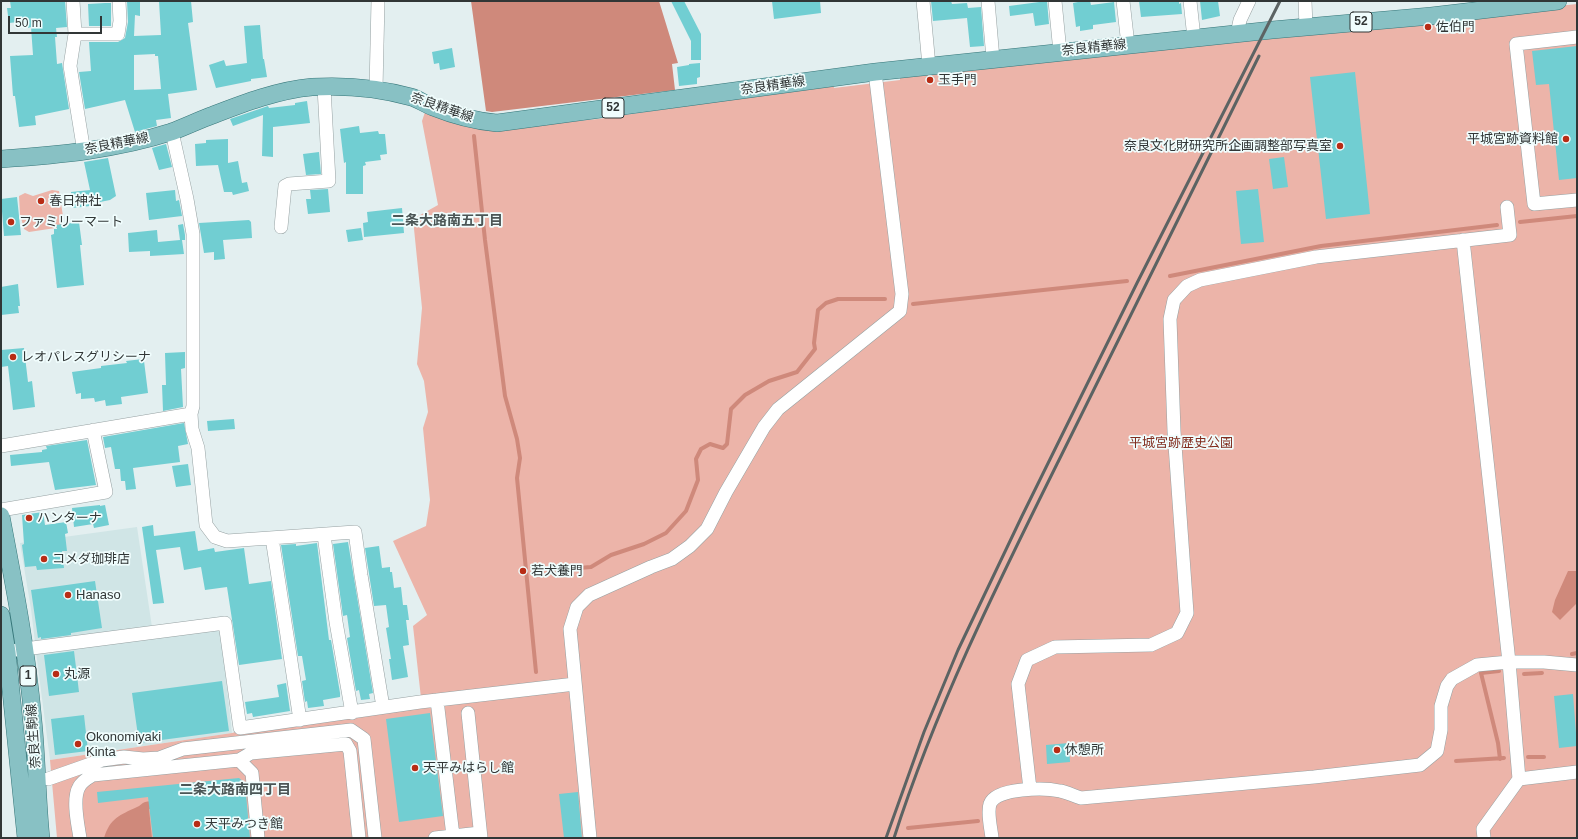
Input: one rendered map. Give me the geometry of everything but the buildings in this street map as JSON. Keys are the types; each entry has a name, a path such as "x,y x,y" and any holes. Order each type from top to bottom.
{"main road":[{"name":"奈良精華線","path":"1,159 84,152 133,143 172,132 214,114 274,94 311,88 324,87 376,90 412,97 433,107 474,121 497,123 875,72 1194,38 1431,16 1551,1"},
{"name":"奈良生駒線","path":"1,516 16,590 25,649 33,720 41,838"},
{"name":"奈良生駒線","path":"1,616 26,838"}],"street":[{"path":"73,1 75,34 70,66 84,152"},
{"path":"75,34 118,34 120,21 118,1"},
{"path":"376,90 378,1"},
{"path":"923,1 929,66"},
{"path":"988,1 993,59"},
{"path":"1055,1 1060,52"},
{"path":"1123,1 1128,45"},
{"path":"1190,1 1194,38"},
{"path":"1237,34 1240,20 1249,1"},
{"path":"1305,1 1306,27"},
{"path":"1577,37 1516,44 1534,204 1577,200"},
{"path":"590,838 570,629 577,607 589,595 672,559 690,546 707,529 726,492 764,427 778,409 900,311 902,294 875,72"},
{"path":"281,227 285,186 289,184 329,181 324,87"},
{"path":"172,132 188,200 193,234 194,391 191,414 192,429 198,448 206,525 208,530 215,537 227,541 356,532 364,597 383,707"},
{"path":"1030,789 1018,684 1027,660 1055,647 1150,645 1176,633 1187,613 1174,431 1170,320 1174,300 1187,286 1200,280 1316,257 1510,235 1507,207"},
{"path":"1462,240 1509,662 1519,779 1483,829 1484,838"},
{"path":"1,446 191,414"},
{"path":"1,510 106,492 93,430"},
{"path":"324,535 336,622 352,713"},
{"path":"272,538 300,720"},
{"path":"4,653 225,623 240,728 420,702 575,684"},
{"path":"992,838 990,804 994,797 1030,789 1061,791 1081,798 1314,777 1420,765 1437,751 1442,730 1442,706 1447,686 1452,679 1477,665 1509,662 1544,662 1577,665"},
{"path":"437,700 453,836"},
{"path":"435,838 480,835 468,713"},
{"path":"48,779 102,760 124,757 143,759 159,758 183,749 351,730 364,739 375,838"},
{"path":"80,838 76,804 78,788 85,780 93,775 239,760 251,754 346,744 350,751 360,838"},
{"path":"239,760 252,773 258,838"},
{"path":"1519,779 1577,772"}],"shaded area":[{"path":"471,1 659,1 678,63 672,64 675,90 492,112 486,111"},
{"path":"137,527 152,627 35,642 20,543"},
{"path":"1568,571 1577,571 1577,603 1560,620 1552,612 1555,600"},
{"path":"214,627 221,632 232,733 50,760 36,652"},
{"path":"167,800 168,807 149,809 152,838 104,838 109,826 116,818 145,802"}],"green space":[{"name":"平城宮跡歴史公園","path":"1577,4 1577,838 57,838 50,760 232,733 243,730 422,707 413,626 427,615 393,541 426,526 430,500 423,428 428,412 424,381 417,364 422,308 413,219 438,205 422,121 425,112 512,127 598,119 833,84 834,88 900,80 900,76"},
{"path":"52,190 59,191 63,216 62,227 29,232 24,229 20,214 19,196 25,193 33,196"}],"waterway":[{"path":"474,136 485,240 505,396 517,439 520,458 517,478 536,672"},
{"path":"1520,222 1577,216"},
{"path":"1170,276 1321,246 1497,225"},
{"path":"913,304 1127,281"},
{"path":"553,570 591,567 611,555 644,544 666,533 686,511 698,480 696,459 701,449 710,444 723,448 727,444 731,409 745,395 769,381 797,372 815,349 814,343 818,310 826,303 838,299 885,299"},
{"path":"1572,654 1577,653"},
{"path":"1499,671 1481,673 1498,743 1500,759"},
{"path":"1524,674 1542,673"},
{"path":"1528,757 1544,757"},
{"path":"1456,761 1504,758"},
{"path":"908,828 978,821"}],"railway":[{"path":"886,838 924,732 958,650 1022,516 1137,283 1280,1"},
{"path":"894,838 929,741 969,646 1036,506 1259,56"}],"place":[{"name":"佐伯門","path":"1428,27"},
{"name":"玉手門","path":"930,80"},
{"name":"平城宮跡資料館","path":"1566,139"},
{"name":"奈良文化財研究所企画調整部写真室","path":"1340,146"},
{"name":"春日神社","path":"41,201"},
{"name":"ファミリーマート","path":"11,222"},
{"name":"レオパレスグリシーナ","path":"13,357"},
{"name":"ハンターナ","path":"29,518"},
{"name":"コメダ珈琲店","path":"44,559"},
{"name":"若犬養門","path":"523,571"},
{"name":"Hanaso","path":"68,595"},
{"name":"丸源","path":"56,674"},
{"name":"Okonomiyaki Kinta","path":"78,744"},
{"name":"休憩所","path":"1057,750"},
{"name":"天平みはらし館","path":"415,768"},
{"name":"天平みつき館","path":"197,824"}],"district":[{"name":"二条大路南五丁目","path":"447,221"},
{"name":"二条大路南四丁目","path":"235,790"}]}
